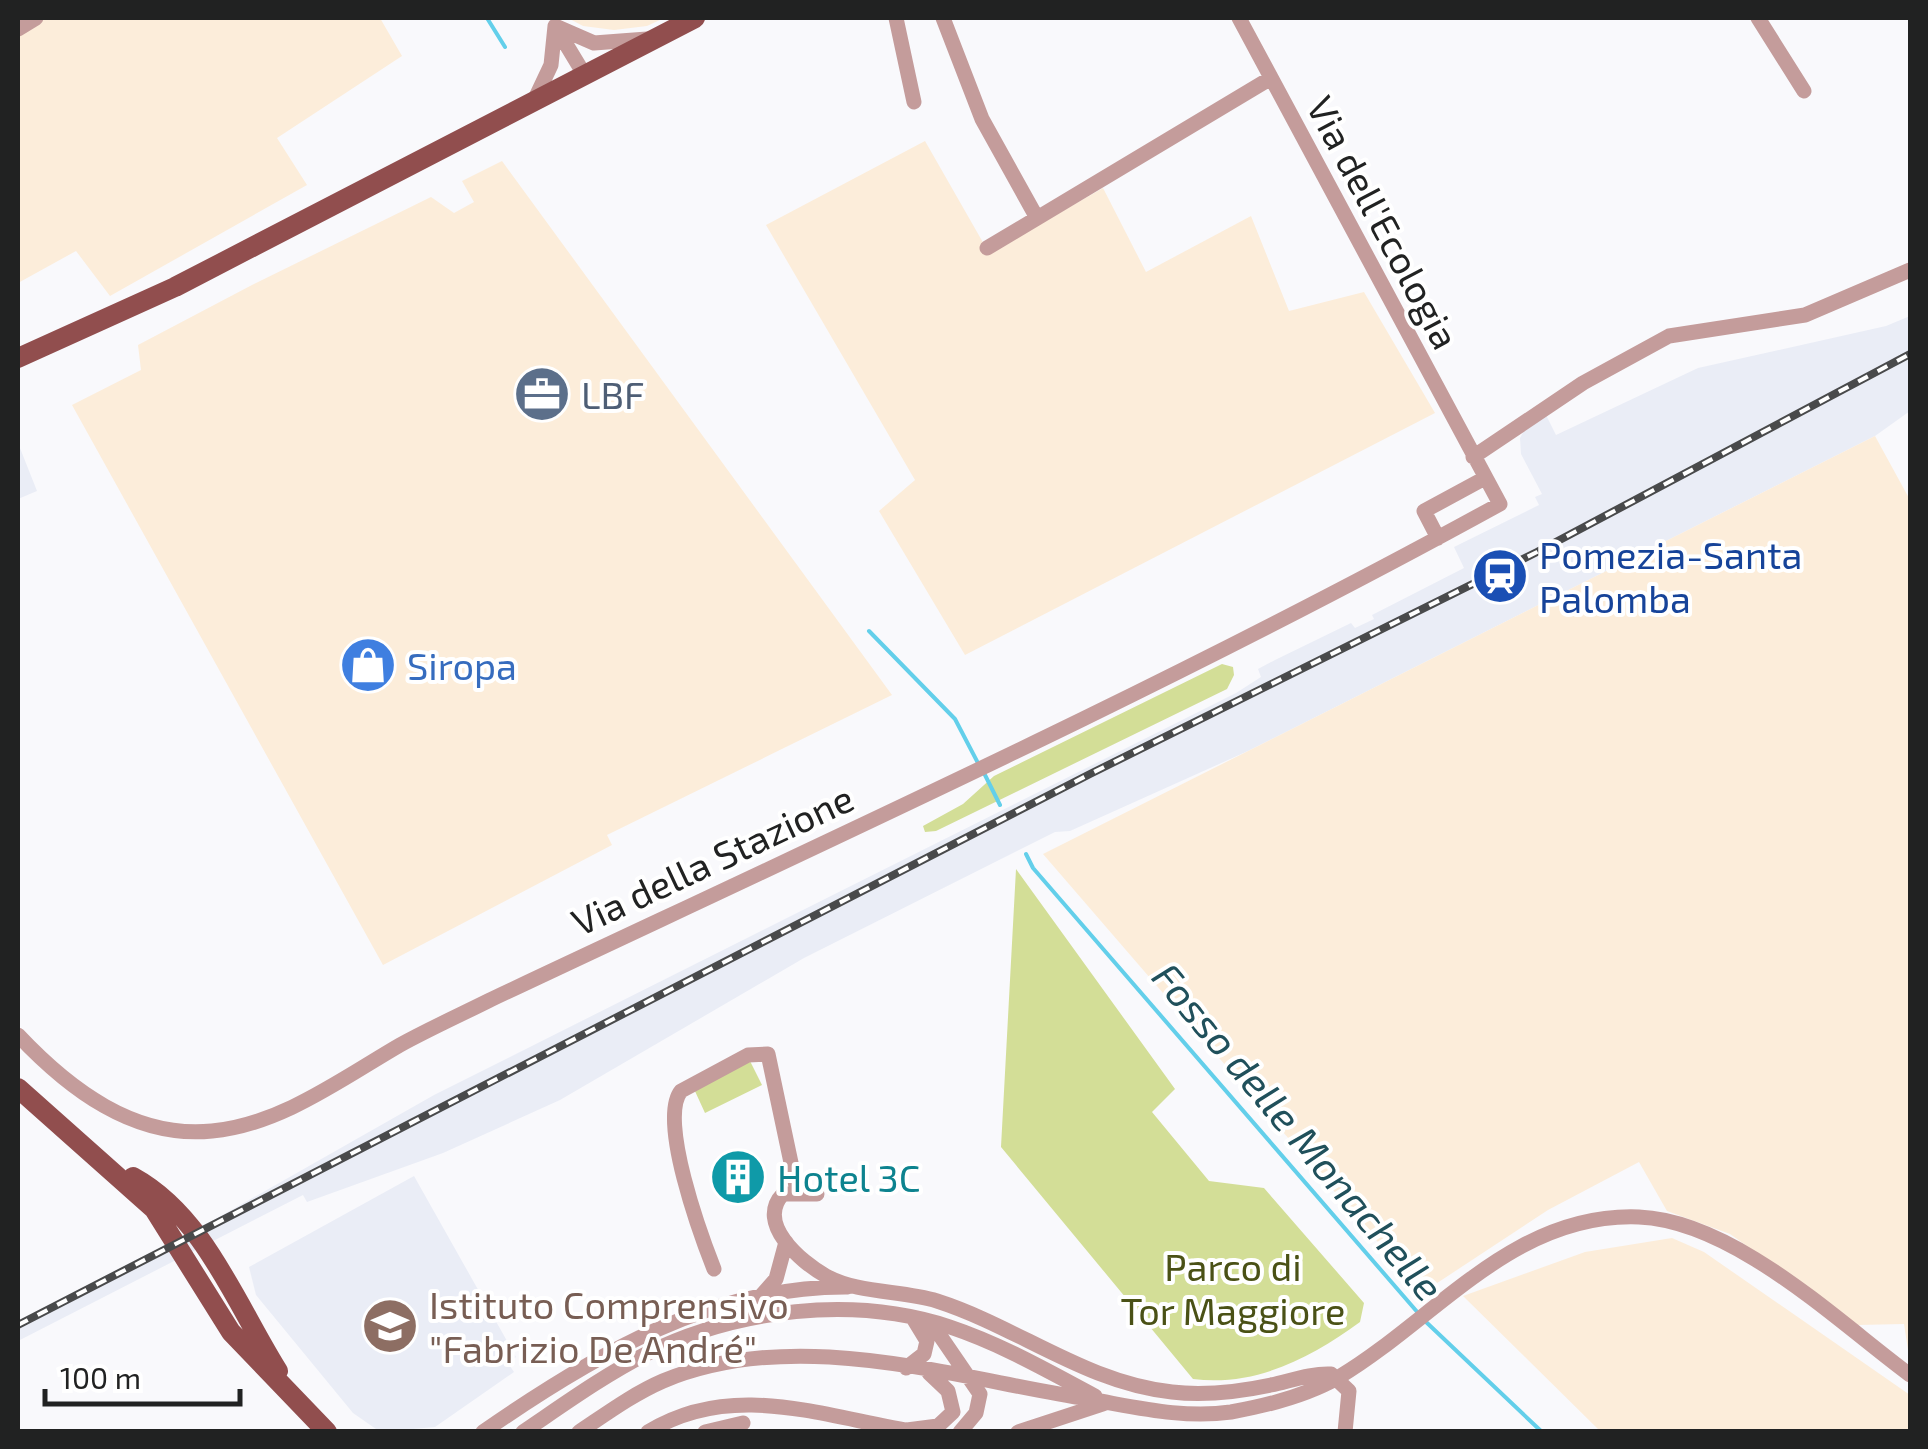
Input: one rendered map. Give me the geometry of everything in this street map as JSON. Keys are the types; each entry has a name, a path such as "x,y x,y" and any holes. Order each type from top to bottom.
{"main road":[{"path":"18,358 175,287 695,18"},
{"path":"18,1088 101,1159 154,1188 184,1216 293,1394 327,1432"}],"street":[{"path":"18,29 36,18"},
{"path":"896,18 914,102"},
{"path":"943,18 982,119 1037,218"},
{"name":"Via dell'Ecologia","path":"1239,18 1473,457"},
{"path":"1758,18 1804,92"},
{"path":"552,22 594,43 658,36"},
{"path":"552,22 584,74"},
{"path":"534,101 551,65 552,22"},
{"path":"987,248 1271,78"},
{"path":"1438,538 1424,510 1485,478 1473,457 1583,383 1669,336 1805,316 1910,270"},
{"name":"Via della Stazione","path":"18,1036 70,1084 132,1120 194,1132 242,1126 294,1105 445,1021 981,768 1438,538 1500,504 1485,478"},
{"path":"714,1269 673,1122 674,1101 681,1092 751,1054 768,1054 797,1191"},
{"path":"817,1194 784,1194 775,1204 775,1226 786,1242 826,1276 856,1287 942,1302 1094,1373 1156,1390 1220,1392 1324,1374 1338,1378 1349,1391 1345,1432"},
{"path":"579,1432 662,1382 736,1362 798,1356 906,1368 1107,1402 1209,1414 1259,1406 1338,1378 1438,1300 1561,1227 1598,1219 1655,1218 1755,1261 1910,1375"},
{"path":"760,1297 776,1279 786,1242"},
{"path":"483,1432 654,1328 713,1307 760,1297 856,1287"},
{"path":"821,1288 822,1311"},
{"path":"508,1415 522,1432 613,1372 661,1347 748,1319 822,1311 922,1320 1024,1358 1107,1402"},
{"path":"906,1368 924,1354 927,1341 922,1320"},
{"path":"922,1320 980,1394 978,1408 960,1432"},
{"path":"654,1328 661,1347"},
{"path":"648,1432 679,1416 752,1402 912,1431 938,1426 953,1412 948,1391 929,1372"},
{"path":"705,1432 742,1427 752,1402"},
{"path":"1018,1432 1107,1402"}],"shaded area":[{"path":"18,18 380,18 402,56 277,138 307,185 110,296 76,251 18,283"},
{"path":"568,18 664,18 647,26 614,30 583,26"},
{"path":"925,141 989,253 1103,188 1146,272 1251,216 1289,311 1364,292 1435,413 965,655 879,511 915,480 766,225"},
{"path":"502,161 892,695 607,835 612,845 383,965 72,405 141,370 138,345 252,285 431,197 454,213 474,202 462,181"},
{"path":"1910,316 1910,411 1875,436 1248,751 1070,831 1055,832 804,958 560,1100 443,1153 307,1202 303,1195 18,1341 18,1321 221,1216 434,1095 1236,693 1261,677 1258,669 1351,623 1355,628 1374,619 1372,615 1464,568 1454,547 1539,505 1535,497 1542,494 1521,454 1520,438 1527,425 1545,413 1556,435 1698,368 1886,326"},
{"path":"1875,436 1910,500 1910,1363 1904,1324 1858,1325 1730,1234 1667,1211 1639,1162 1548,1210 1422,1293 1043,854"},
{"path":"18,443 37,491 18,499"},
{"name":"Istituto Comprensivo \"Fabrizio De André\"","path":"414,1176 516,1357 508,1363 514,1372 435,1427 391,1431 376,1429 353,1413 256,1295 249,1267"},
{"path":"1672,1238 1704,1252 1910,1395 1910,1431 1600,1431 1463,1296 1585,1252"}],"green space":[{"path":"1222,664 1233,667 1234,675 1227,689 936,831 925,832 923,826 963,804 994,776"},
{"name":"Parco di Tor Maggiore","path":"1016,869 1175,1089 1152,1112 1209,1181 1264,1188 1364,1303 1360,1322 1281,1367 1238,1379 1193,1379 1001,1147"},
{"path":"750,1061 762,1085 705,1113 694,1089"}],"waterway":[{"name":"Fosso delle Monachelle","path":"487,18 505,47"},
{"name":"Fosso delle Monachelle","path":"869,631 955,719 979,765"},
{"name":"Fosso delle Monachelle","path":"984,773 1000,805"},
{"name":"Fosso delle Monachelle","path":"1026,854 1033,868 1419,1314"},
{"name":"Fosso delle Monachelle","path":"1425,1321 1542,1432"}],"railway":[{"path":"18,1325 1090,774 1537,552 1910,354"}],"place":[{"name":"LBF","path":"542,394"},
{"name":"Pomezia-Santa Palomba","path":"1500,576"},
{"name":"Siropa","path":"368,665"},
{"name":"Hotel 3C","path":"738,1177"},
{"name":"Istituto Comprensivo \"Fabrizio De André\"","path":"390,1326"}]}
